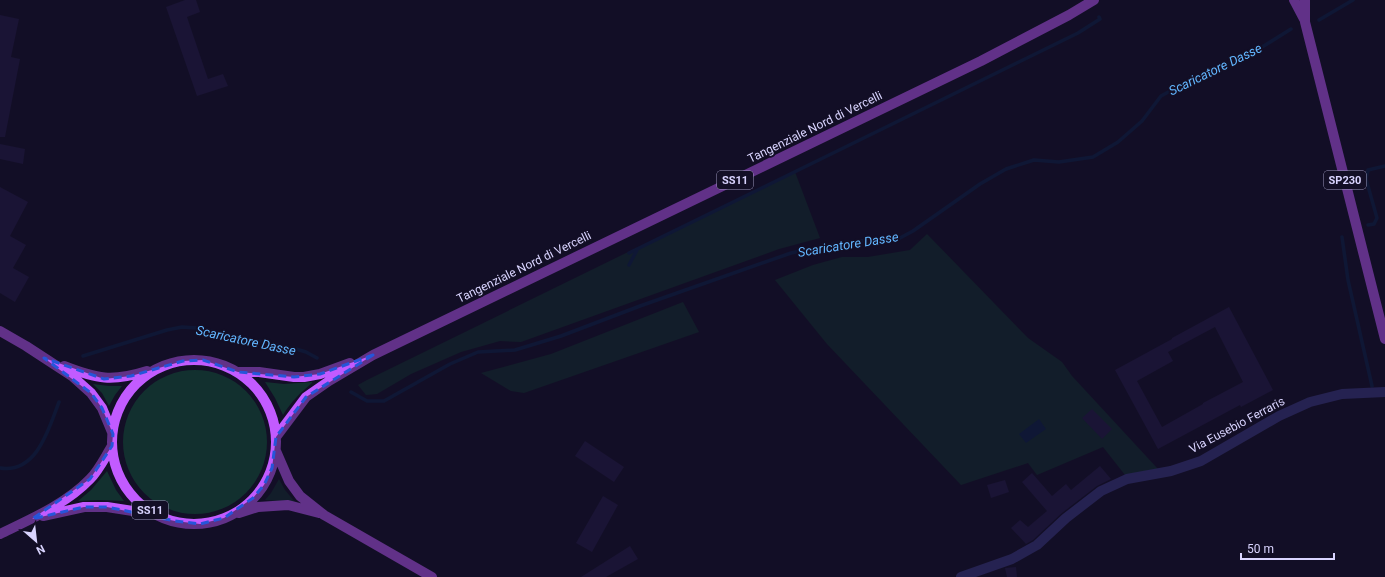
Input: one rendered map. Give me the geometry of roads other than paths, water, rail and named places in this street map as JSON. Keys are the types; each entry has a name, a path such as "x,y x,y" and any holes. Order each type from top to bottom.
{"main road":[{"name":"Tangenziale Nord di Vercelli","path":"238,372 259,372 294,377 320,374 373,354 981,61 1069,15 1094,0"},
{"name":"SP230","path":"1294,0 1305,22 1385,339"},
{"name":"SP230","path":"1305,0 1305,22"},
{"path":"0,331 72,376 91,393 102,408 113,434"},
{"name":"Tangenziale Nord di Vercelli","path":"276,437 306,397 373,354"},
{"path":"44,358 91,376 104,379 131,376 160,368"},
{"name":"Tangenziale Nord di Vercelli","path":"32,519 84,507 107,507 157,515 175,521 200,524 224,518 253,498 272,468 276,451 276,437 272,416 258,390 238,372 203,360 183,360 160,368 140,380 131,389 120,406 116,414 112,446 117,467 128,488 140,503 157,515"},
{"name":"Tangenziale Nord di Vercelli","path":"0,534 32,519 76,491 90,479 112,446"},
{"path":"276,451 282,468 300,496 324,515 432,577"},
{"path":"224,518 258,507 288,505 324,515"}],"street":[{"name":"Via Eusebio Ferraris","path":"961,577 1012,558 1037,545 1066,518 1101,491 1127,479 1171,471 1201,461 1279,416 1310,402 1342,394 1385,392"}],"water":[{"path":"1039,419 1046,429 1026,443 1019,434"}],"waterway":[{"name":"Scaricatore Dasse","path":"1319,20 1353,0"},
{"path":"629,253 1078,33 1100,19 1099,17"},
{"name":"Scaricatore Dasse","path":"351,392 367,401 384,401 450,364 478,352 515,350 561,336 640,306 791,253 845,242 900,238 913,231 980,184 1006,169 1034,160 1059,162 1093,157 1118,142 1142,121 1161,96 1196,77 1246,57 1291,29"},
{"path":"1368,225 1374,224 1377,218 1366,179 1368,170 1385,166"},
{"path":"1342,237 1348,280 1372,386"},
{"path":"629,265 637,250"},
{"name":"Scaricatore Dasse","path":"83,356 167,330 182,327 197,328 296,349 317,358"},
{"name":"Scaricatore Dasse","path":"0,468 13,468 23,464 32,457 46,436 59,402"}]}
